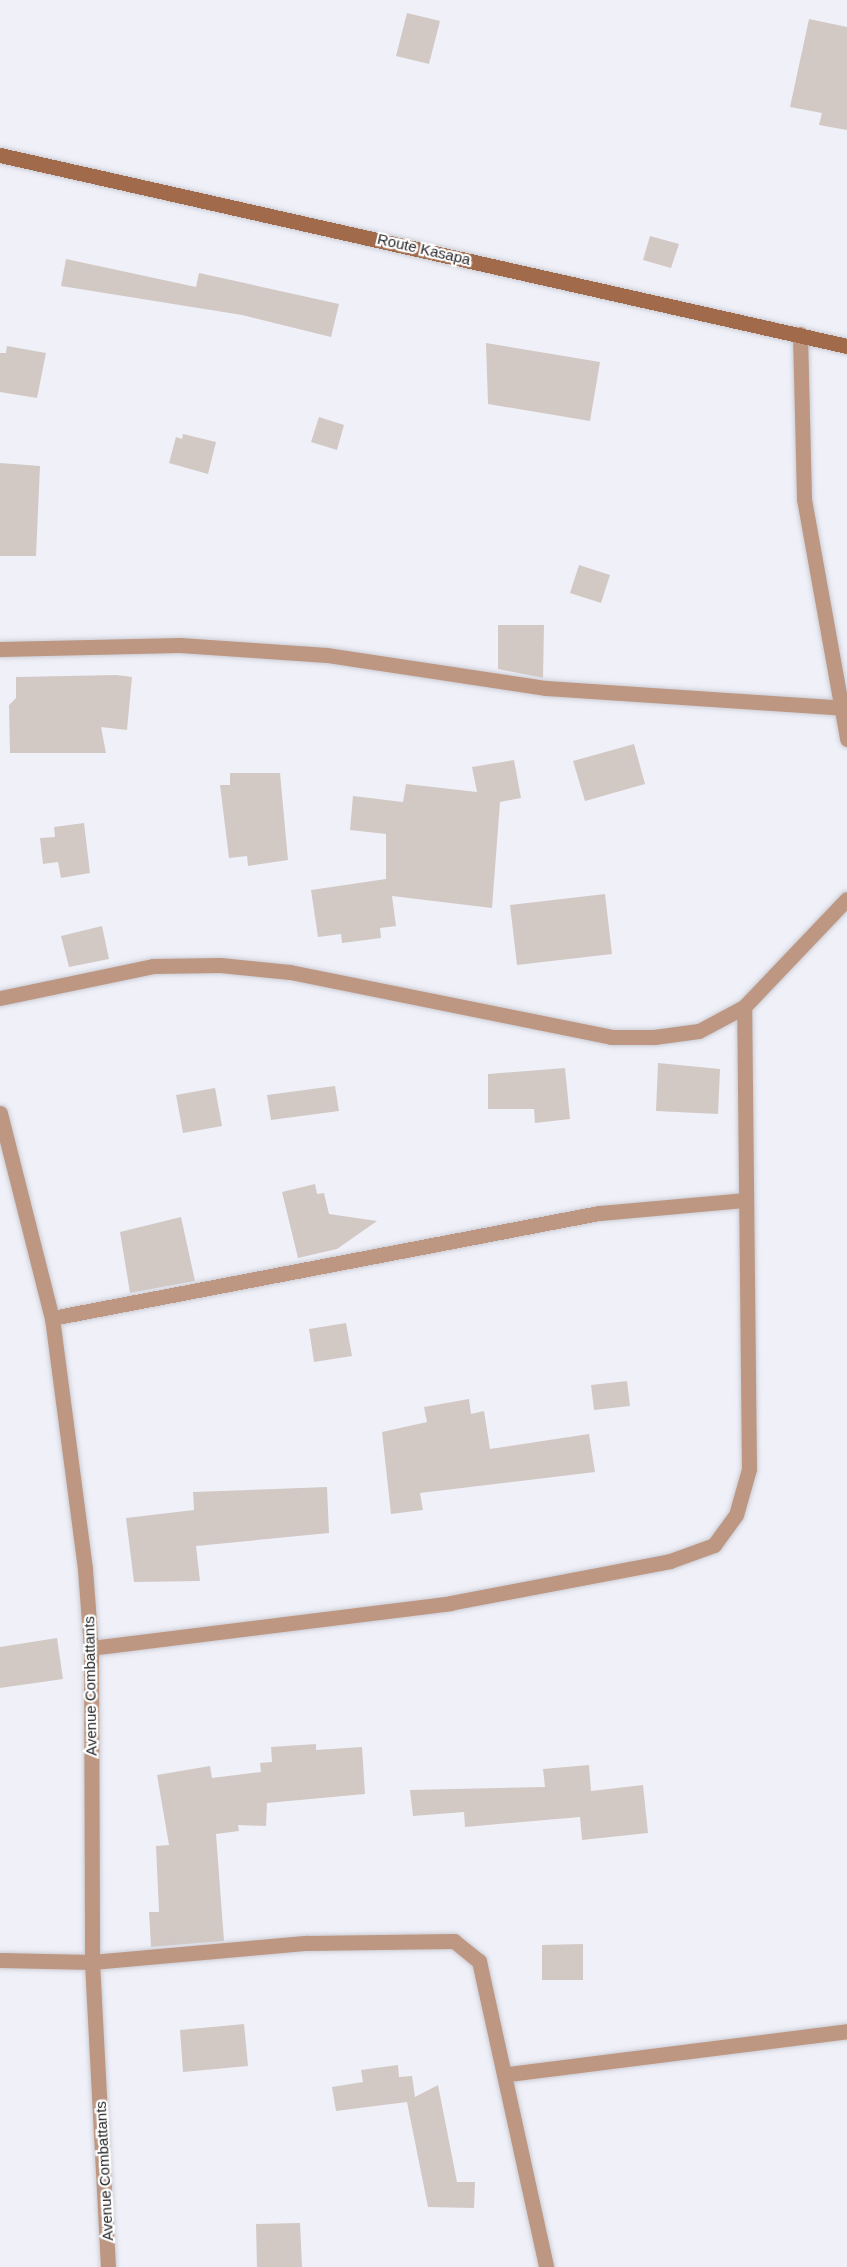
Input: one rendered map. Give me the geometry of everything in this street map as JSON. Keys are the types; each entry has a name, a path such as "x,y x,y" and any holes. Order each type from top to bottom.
{"main road":[{"name":"Route Kasapa","path":"0,155 847,346"}],"street":[{"path":"800,334 804,499 844,708 847,739"},
{"path":"0,649 192,646 327,655 546,688 844,708"},
{"path":"0,998 153,966 220,965 290,972 611,1037 699,1031 744,1007 847,899"},
{"path":"91,1648 450,1603 670,1561 714,1545 736,1515 749,1469 744,1200 744,1007"},
{"name":"Avenue Combattants","path":"0,1113 4,1151 52,1318 66,1396 91,1648 92,1962 108,2267"},
{"path":"52,1318 599,1213 744,1200"},
{"path":"0,1960 92,1962 307,1943 454,1941 479,1961 507,2074 546,2267"},
{"path":"507,2074 847,2031"}],"building":[{"path":"407,13 440,21 429,64 396,56"},
{"path":"809,19 847,27 847,130 819,125 822,113 790,107"},
{"path":"650,236 679,244 671,268 643,260"},
{"path":"66,259 196,287 199,273 339,304 331,337 242,315 61,286"},
{"path":"486,343 600,362 590,421 488,404"},
{"path":"7,346 46,353 37,398 0,392 0,353 6,353"},
{"path":"319,417 344,425 337,450 311,442"},
{"path":"183,434 216,442 208,474 169,463 176,437 182,439"},
{"path":"0,463 40,466 36,556 0,556"},
{"path":"579,565 610,575 601,603 570,593"},
{"path":"498,625 544,625 543,678 498,669"},
{"path":"117,675 132,677 127,730 101,727 106,753 10,753 9,705 16,698 16,677"},
{"path":"634,744 645,784 585,801 573,761"},
{"path":"514,760 521,798 500,802 492,908 392,896 396,926 380,928 381,938 342,943 341,934 318,937 311,890 386,879 386,834 350,830 353,796 403,802 406,784 477,792 472,767"},
{"path":"230,773 280,773 288,860 248,866 247,856 229,858 220,785 230,785"},
{"path":"84,823 90,873 61,878 58,862 43,864 40,838 55,837 54,827"},
{"path":"605,894 612,954 517,965 510,905"},
{"path":"102,926 109,959 69,967 61,936"},
{"path":"658,1063 720,1069 718,1114 656,1111"},
{"path":"565,1068 570,1119 535,1123 534,1109 488,1109 488,1074"},
{"path":"335,1086 339,1111 271,1120 267,1095"},
{"path":"215,1088 222,1126 183,1133 176,1095"},
{"path":"315,1184 317,1194 324,1193 329,1214 377,1221 337,1249 298,1258 282,1192"},
{"path":"181,1217 195,1281 130,1293 120,1232"},
{"path":"346,1323 352,1356 314,1362 309,1329"},
{"path":"627,1381 630,1406 594,1410 591,1385"},
{"path":"469,1399 471,1414 484,1411 490,1449 589,1434 595,1472 420,1493 423,1510 391,1514 382,1432 427,1422 424,1407"},
{"path":"327,1487 329,1533 196,1546 200,1581 134,1582 126,1518 194,1510 193,1492"},
{"path":"57,1638 63,1679 0,1688 0,1647"},
{"path":"316,1744 316,1750 362,1747 365,1794 267,1803 266,1826 238,1825 239,1831 216,1834 224,1941 151,1947 149,1912 159,1912 156,1846 169,1845 157,1775 210,1766 212,1778 261,1772 260,1763 272,1762 271,1747"},
{"path":"589,1765 591,1791 643,1785 648,1833 582,1840 580,1817 465,1827 464,1812 413,1816 410,1790 545,1787 543,1769"},
{"path":"583,1944 583,1980 542,1980 542,1945"},
{"path":"244,2024 248,2066 183,2072 180,2030"},
{"path":"398,2065 399,2077 412,2076 415,2097 438,2085 457,2182 475,2182 474,2208 428,2207 407,2102 336,2111 332,2087 363,2082 361,2070"},
{"path":"300,2223 302,2267 257,2267 256,2224"}]}
